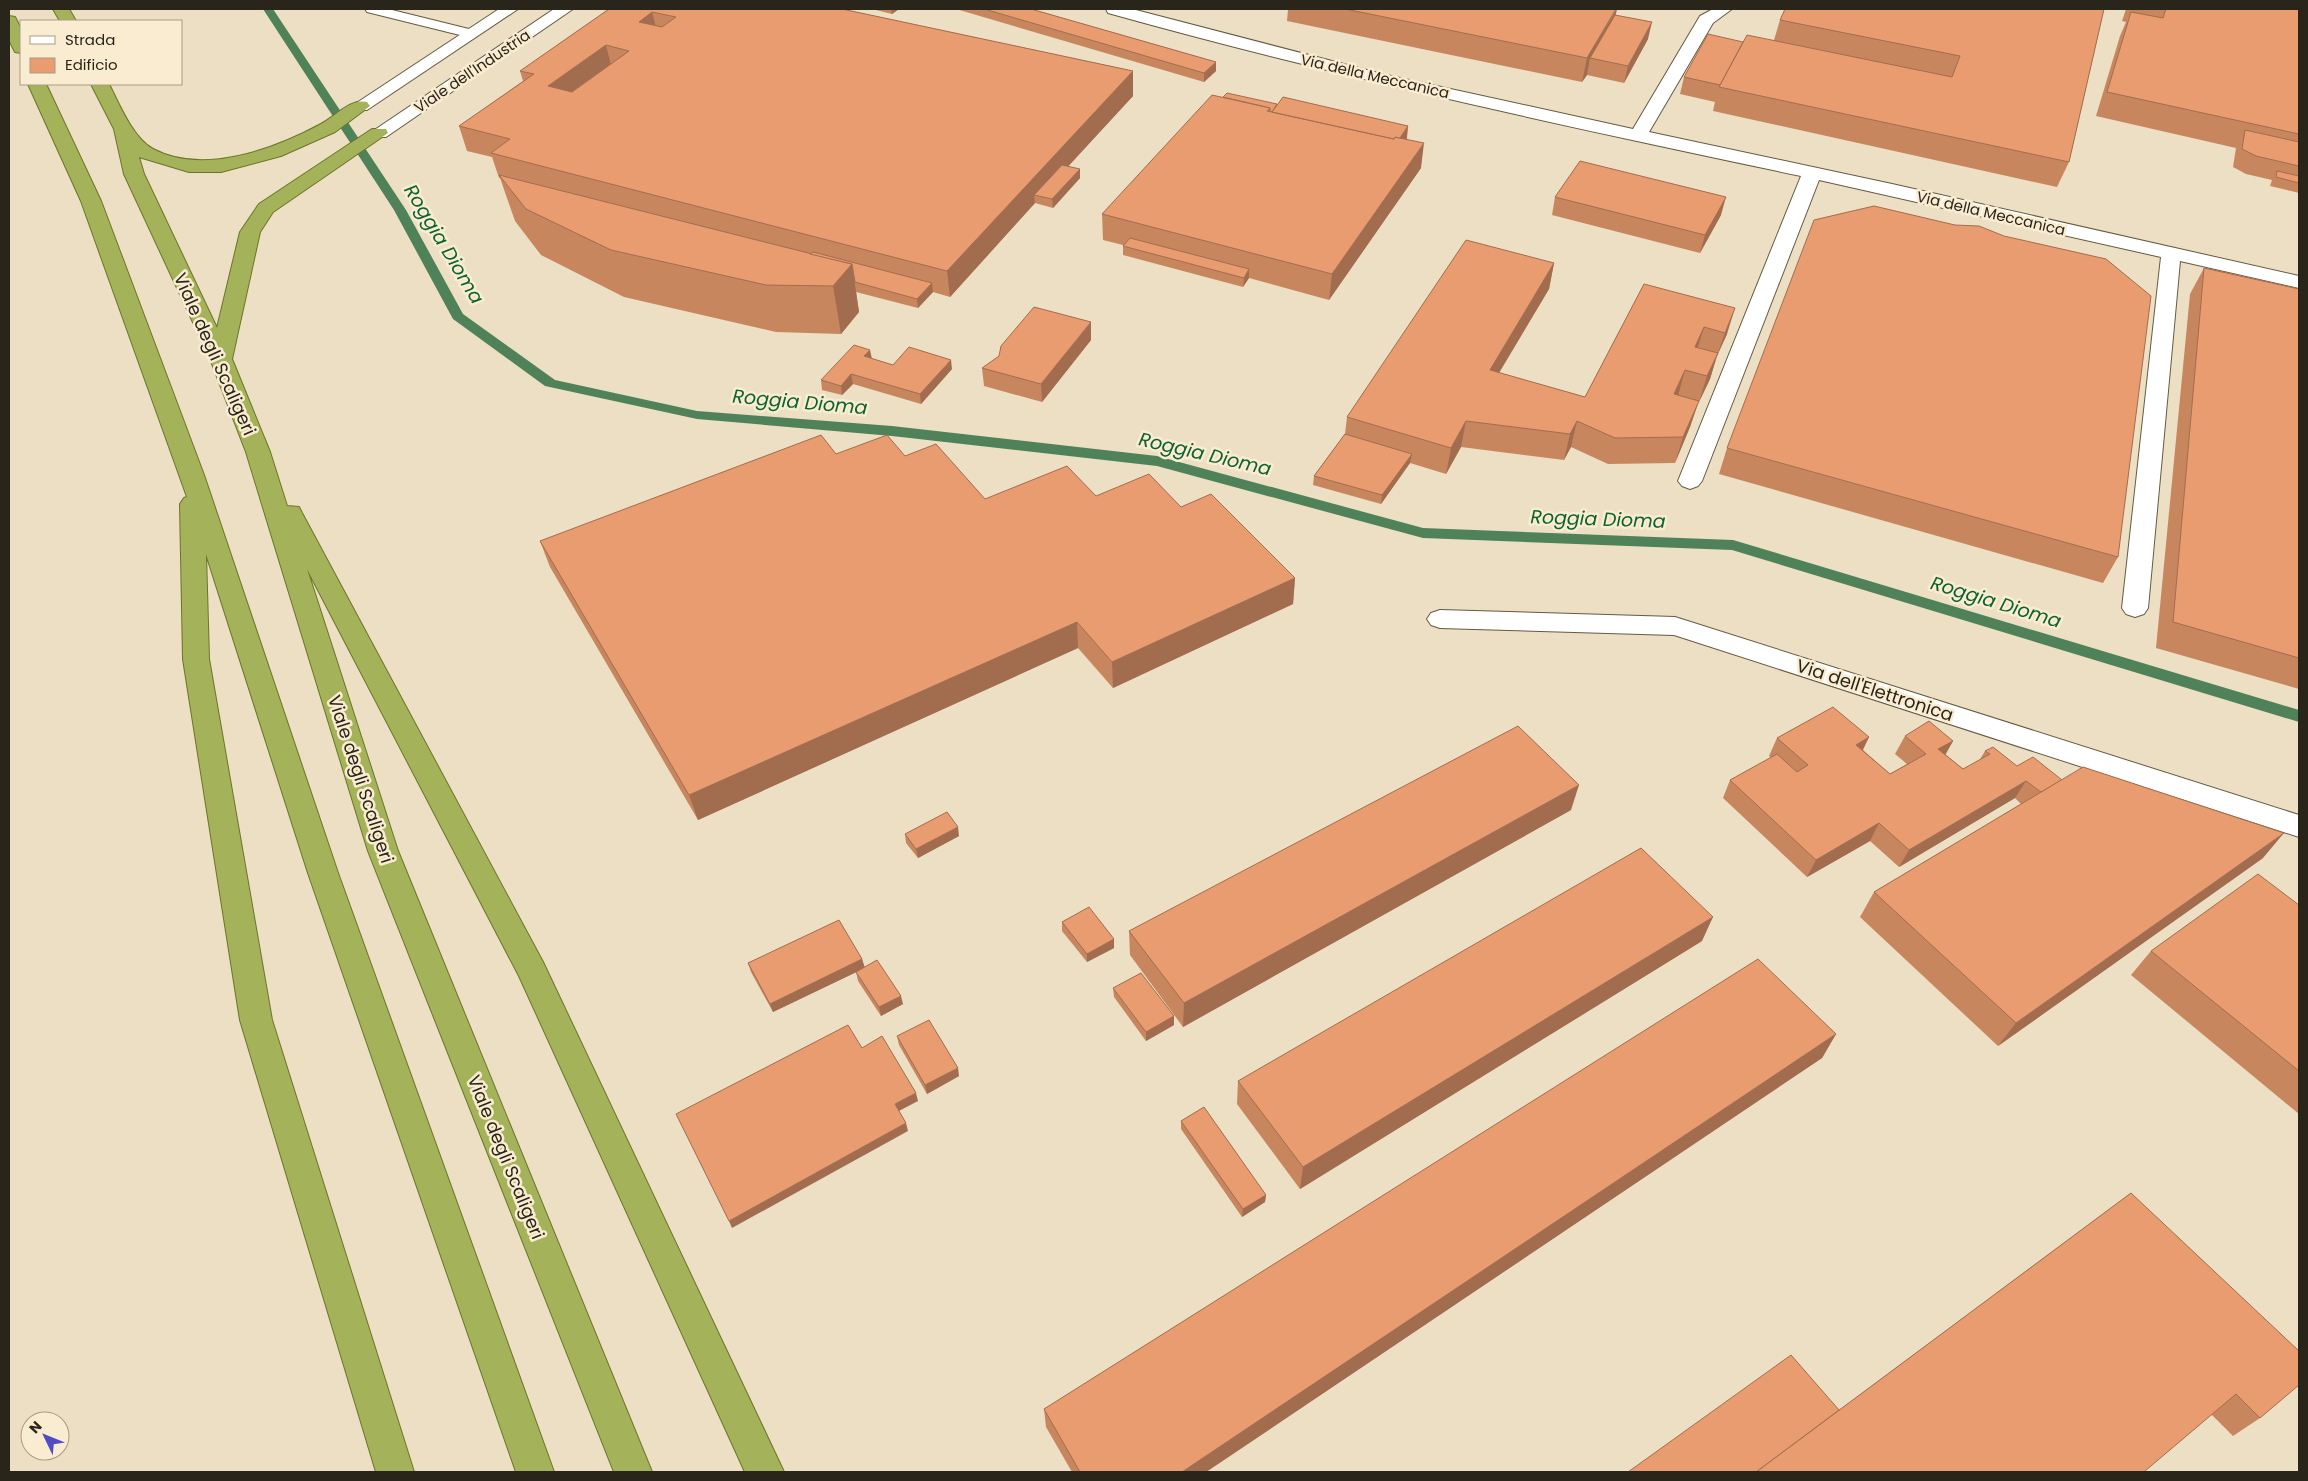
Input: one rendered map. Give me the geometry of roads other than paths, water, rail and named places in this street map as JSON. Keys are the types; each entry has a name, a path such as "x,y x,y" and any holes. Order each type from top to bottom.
{"highway":[{"path":"61,9 67,20"},
{"path":"9,21 20,46"},
{"path":"38,85 91,201 192,475 323,873 535,1472"},
{"name":"Viale degli Scaligeri","path":"101,85 123,129 134,174 177,269 221,359 258,452 383,851 633,1472"},
{"path":"123,129 146,153 189,166 221,166 274,152 328,128 361,106"},
{"path":"221,359 250,232 266,208 379,133"},
{"path":"258,452 532,971 765,1472"},
{"path":"192,475 196,658 256,1020 395,1472"}],"street":[{"name":"Viale dell'Industria","path":"361,106 510,9"},
{"name":"Viale dell'Industria","path":"379,133 565,9"},
{"name":"Via della Meccanica","path":"1114,9 1239,45 1637,137 1812,172 2299,282"},
{"path":"1637,137 1706,20 1724,9"},
{"path":"1690,481 1812,172"},
{"path":"2135,608 2171,254"},
{"name":"Via dell'Elettronica","path":"1440,618 1675,626 2299,826"}],"lane":[{"path":"372,9 472,34"}],"waterway":[{"name":"Roggia Dioma","path":"268,9 400,210 458,316 550,383 697,415 892,431 1157,461 1423,533 1733,545 2299,716"}]}
